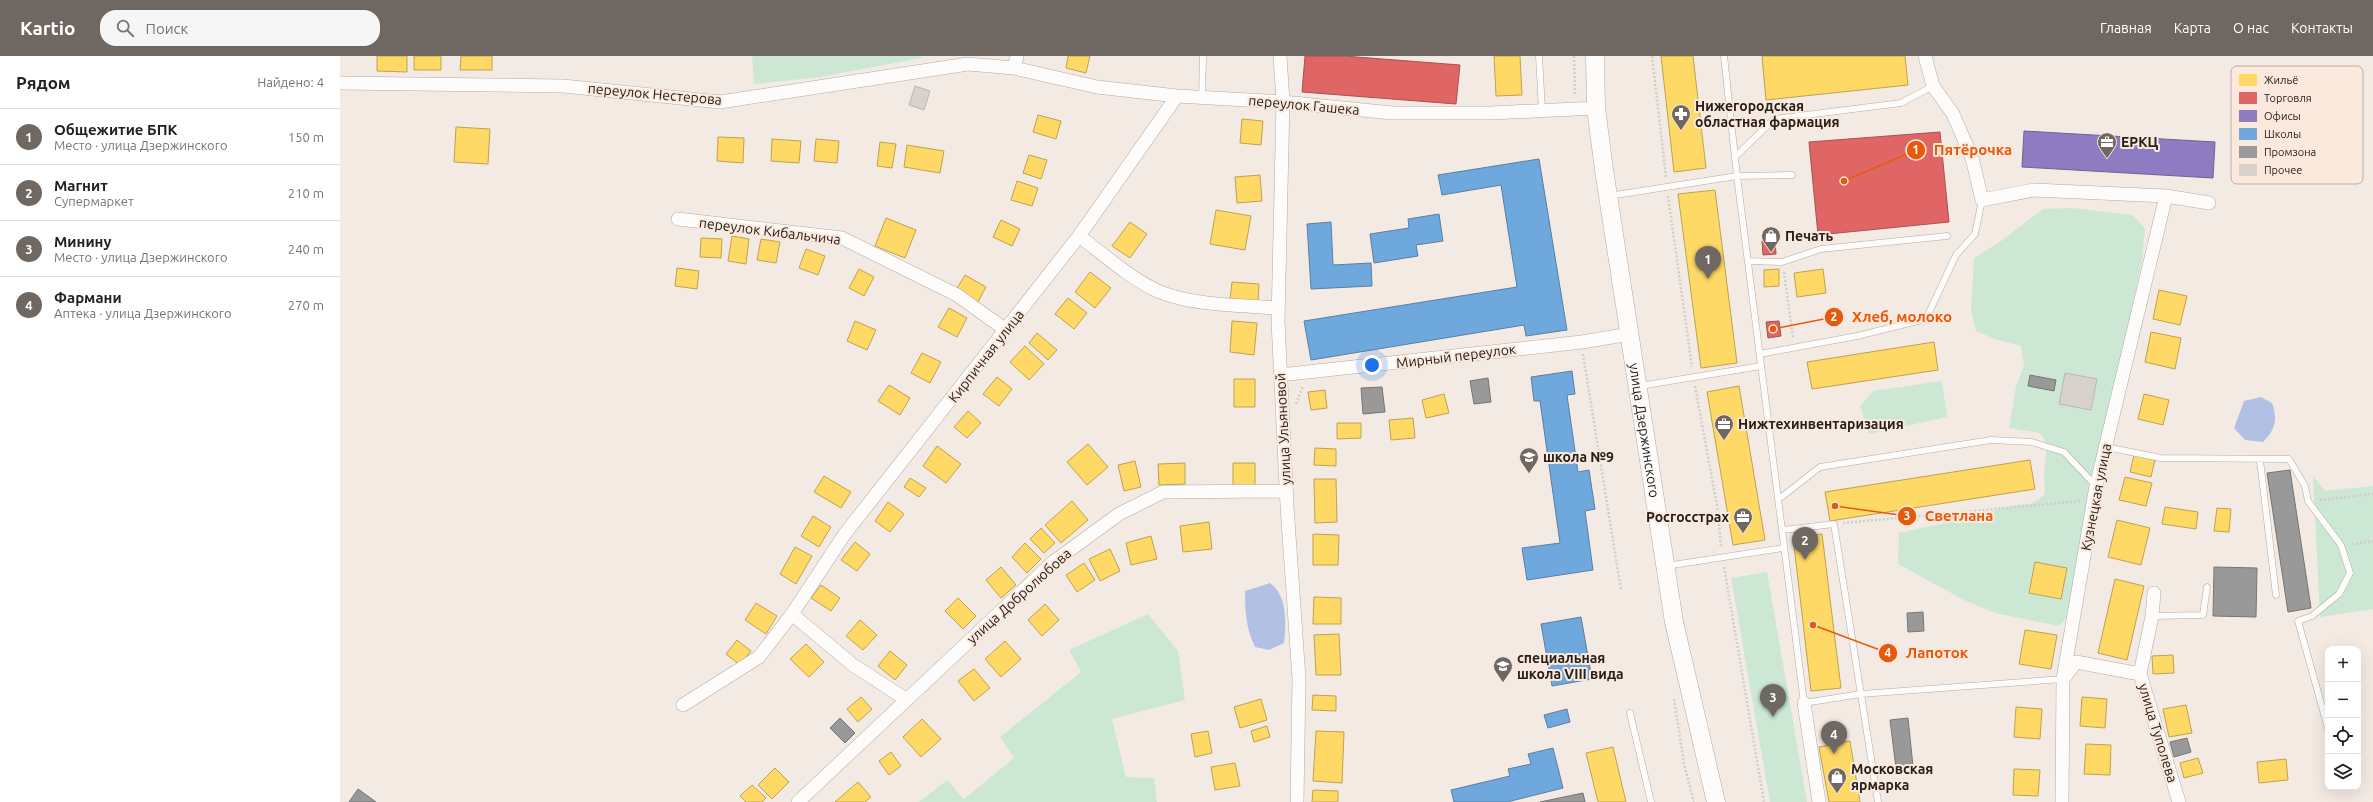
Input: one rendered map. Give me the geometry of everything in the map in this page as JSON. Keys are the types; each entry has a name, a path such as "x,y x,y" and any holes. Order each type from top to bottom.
{"main road":[{"name":"улица Дзержинского","path":"1595,56 1596,108 1608,196 1674,622 1716,802"}],"street":[{"name":"улица Ульяновой","path":"1280,56 1283,102 1278,308 1286,491 1299,679 1296,802"},
{"path":"1925,56 1933,86 1955,120 1972,158 1982,200 2034,190 2166,196 2209,204"},
{"name":"переулок Гашека","path":"1016,62 1097,87 1202,98 1283,102 1392,113 1491,113 1596,108"},
{"name":"переулок Нестерова","path":"340,83 563,86 720,102 968,64 1016,62"},
{"name":"Кирпичная улица","path":"683,705 759,656 792,614 844,535 1079,236 1177,96"},
{"name":"Кузнецкая улица","path":"2062,802 2063,679 2096,486 2166,196"},
{"name":"переулок Кибальчича","path":"678,219 842,238 957,295 1006,330"},
{"path":"1079,236 1120,267 1160,292 1195,301 1278,308"},
{"name":"Мирный переулок","path":"1280,375 1582,342 1630,334"},
{"name":"улица Добролюбова","path":"798,802 1052,563 1119,514 1163,492 1286,491"},
{"name":"улица Туполева","path":"2154,593 2152,616 2140,674 2179,802"},
{"path":"792,614 853,665 907,700"},
{"path":"2063,679 2076,662 2140,674"},
{"path":"1804,703 1818,802"}],"lane":[{"path":"1202,56 1202,98"},
{"path":"1539,56 1542,110"},
{"path":"1724,56 1737,176 1761,366 1780,499 1783,548 1804,703 1861,694 2063,679"},
{"path":"1735,157 1774,119 1901,103 1933,86"},
{"path":"1608,196 1737,176 1792,175"},
{"path":"1760,354 1857,336 1926,319 1956,255 1975,234 1982,200"},
{"path":"1748,261 1782,262 1822,249 1947,236"},
{"path":"1638,387 1761,366"},
{"path":"1780,499 1820,467 1991,440 2032,442 2064,452 2096,486"},
{"path":"2106,447 2160,458 2260,460 2289,459 2305,486 2308,501 2341,545 2350,573 2339,594 2312,616 2298,621 2325,718"},
{"path":"2260,460 2276,594"},
{"path":"1783,530 1834,524 1878,802"},
{"path":"1665,566 1783,548"},
{"path":"2152,616 2203,615 2207,587"},
{"path":"1630,713 1651,802"}],"path":[{"path":"1574,56 1575,109"},
{"path":"1652,56 1666,186 1693,378 1718,511 1722,558 1764,802"},
{"path":"1782,262 1794,348"},
{"path":"1582,342 1621,590"},
{"path":"2308,501 2373,494"},
{"path":"1834,524 2094,500"},
{"path":"2341,545 2373,541"}],"green space":[{"path":"752,56 921,56 921,58 820,77 754,84"},
{"path":"2072,208 2133,215 2145,229 2142,261 2066,618 2059,626 1995,613 1964,600 1898,564 1899,533 1981,515 2006,507 2033,503 2045,494 2044,475 2047,444 2040,433 2009,428 2016,386 2024,366 2021,346 1995,339 1976,331 1971,311 1974,258 2001,241 2043,209"},
{"path":"1942,381 1947,417 1869,434 1860,406 1873,391"},
{"path":"2313,476 2325,491 2373,486 2373,609 2320,617"},
{"path":"1767,572 1807,802 1770,802 1731,578"},
{"path":"1148,614 1178,651 1185,700 1112,719 1126,777 1154,778 1157,802 919,802 947,780 964,799 1014,758 1000,737 1081,672 1069,650"}],"water":[{"path":"2261,397 2272,403 2275,415 2273,429 2263,442 2245,440 2234,428 2244,401"},
{"path":"1270,583 1276,588 1283,602 1285,627 1284,643 1269,650 1255,647 1252,640 1245,606 1245,591"}],"building: Жильё":[{"path":"377,56 407,56 407,72 377,71"},
{"path":"414,56 441,56 441,70 414,70"},
{"path":"461,56 492,56 492,70 460,70"},
{"path":"1068,56 1090,56 1086,73 1066,68"},
{"path":"1494,56 1520,56 1522,95 1496,96"},
{"path":"1661,56 1693,56 1706,168 1674,172"},
{"path":"1762,56 1905,56 1908,85 1766,100"},
{"path":"1038,115 1061,121 1056,139 1033,132"},
{"path":"1242,119 1263,121 1261,145 1240,143"},
{"path":"456,127 490,129 488,164 454,162"},
{"path":"718,137 744,138 743,163 717,161"},
{"path":"772,139 801,141 799,163 771,161"},
{"path":"816,139 839,141 837,163 814,161"},
{"path":"880,142 896,144 892,168 877,166"},
{"path":"907,145 944,151 940,173 904,167"},
{"path":"1029,155 1047,160 1041,179 1023,173"},
{"path":"1260,175 1262,201 1237,203 1235,177"},
{"path":"1017,181 1038,188 1032,206 1011,200"},
{"path":"1715,190 1737,363 1701,368 1678,194"},
{"path":"1216,210 1251,216 1245,250 1210,244"},
{"path":"886,218 916,230 905,258 875,246"},
{"path":"1001,220 1020,229 1012,246 993,237"},
{"path":"1130,222 1147,234 1130,258 1112,246"},
{"path":"732,236 749,239 746,264 728,261"},
{"path":"701,238 722,239 721,258 700,257"},
{"path":"761,239 780,242 776,263 757,260"},
{"path":"806,249 825,256 818,275 799,268"},
{"path":"677,268 699,271 697,289 675,286"},
{"path":"859,269 874,277 864,296 849,288"},
{"path":"1779,269 1779,286 1764,287 1764,270"},
{"path":"1823,269 1826,293 1797,297 1794,273"},
{"path":"1090,272 1111,288 1095,308 1075,292"},
{"path":"965,275 986,287 978,302 956,290"},
{"path":"1232,282 1259,284 1258,302 1230,300"},
{"path":"2159,290 2187,296 2180,325 2153,319"},
{"path":"1068,298 1087,313 1074,329 1055,314"},
{"path":"949,308 967,318 957,337 938,327"},
{"path":"855,321 876,330 867,350 847,341"},
{"path":"1232,321 1257,323 1254,355 1230,352"},
{"path":"2151,332 2181,338 2175,369 2145,362"},
{"path":"1037,333 1057,350 1048,360 1029,343"},
{"path":"1934,342 1938,370 1812,389 1807,362"},
{"path":"1025,346 1044,364 1029,380 1010,362"},
{"path":"922,353 941,362 930,383 911,373"},
{"path":"997,377 1012,389 999,406 983,394"},
{"path":"1234,379 1255,379 1255,407 1234,407"},
{"path":"889,385 910,398 900,415 878,401"},
{"path":"1739,386 1765,540 1733,545 1707,392"},
{"path":"1325,390 1327,408 1311,410 1308,392"},
{"path":"1444,394 1449,413 1426,418 1422,400"},
{"path":"2144,394 2169,400 2163,425 2138,419"},
{"path":"968,411 981,423 967,438 954,427"},
{"path":"1413,418 1415,438 1391,440 1389,420"},
{"path":"1337,423 1361,423 1361,438 1337,439"},
{"path":"1088,444 1108,467 1087,485 1067,462"},
{"path":"937,446 961,464 946,483 923,466"},
{"path":"1315,448 1336,449 1336,466 1314,465"},
{"path":"2134,455 2155,460 2151,477 2130,472"},
{"path":"2030,460 2035,489 1830,521 1825,492"},
{"path":"1135,461 1141,487 1124,491 1118,465"},
{"path":"1185,463 1185,484 1159,485 1158,464"},
{"path":"1233,463 1255,463 1255,486 1233,486"},
{"path":"824,476 851,492 841,508 814,492"},
{"path":"2125,477 2152,483 2146,506 2119,500"},
{"path":"910,478 926,488 919,497 904,487"},
{"path":"1314,479 1336,479 1337,522 1315,523"},
{"path":"1072,501 1088,520 1061,543 1045,525"},
{"path":"888,502 904,514 890,532 875,521"},
{"path":"2165,507 2198,512 2196,529 2162,524"},
{"path":"2217,508 2231,509 2229,532 2214,531"},
{"path":"813,516 831,527 819,547 801,536"},
{"path":"2117,520 2150,528 2141,565 2108,557"},
{"path":"1209,522 1212,549 1183,552 1180,526"},
{"path":"1041,528 1055,543 1044,553 1030,539"},
{"path":"1313,534 1339,535 1338,565 1313,565"},
{"path":"1822,534 1841,688 1811,691 1793,537"},
{"path":"1151,536 1157,559 1131,565 1126,543"},
{"path":"855,542 870,554 857,571 841,560"},
{"path":"1025,543 1041,559 1027,573 1012,557"},
{"path":"795,547 812,556 796,584 780,574"},
{"path":"1110,549 1120,571 1100,581 1089,559"},
{"path":"2035,562 2067,568 2061,599 2029,593"},
{"path":"1084,563 1095,580 1077,592 1066,575"},
{"path":"1001,567 1016,585 1001,598 986,580"},
{"path":"2115,579 2144,586 2127,660 2098,653"},
{"path":"821,585 840,598 831,611 811,598"},
{"path":"1314,597 1341,598 1341,624 1313,624"},
{"path":"958,598 976,616 963,629 945,611"},
{"path":"756,603 777,616 766,634 745,620"},
{"path":"1045,604 1059,620 1042,636 1028,620"},
{"path":"860,620 877,635 863,650 846,636"},
{"path":"2025,630 2057,635 2051,669 2019,664"},
{"path":"1339,634 1341,675 1316,675 1314,635"},
{"path":"737,640 751,651 740,665 726,654"},
{"path":"1005,641 1021,659 1001,677 985,659"},
{"path":"806,644 824,662 809,677 790,659"},
{"path":"890,651 907,665 895,680 878,666"},
{"path":"2173,655 2174,673 2153,674 2152,656"},
{"path":"974,669 990,688 974,701 958,681"},
{"path":"1313,695 1336,696 1336,711 1312,710"},
{"path":"861,697 872,709 858,722 847,709"},
{"path":"2082,697 2107,699 2105,728 2080,726"},
{"path":"1261,699 1267,720 1240,728 1234,707"},
{"path":"2186,705 2192,733 2169,737 2163,709"},
{"path":"2016,707 2042,709 2040,739 2014,737"},
{"path":"922,719 941,739 921,757 903,737"},
{"path":"1267,726 1270,737 1254,742 1251,731"},
{"path":"1208,731 1212,753 1195,757 1191,734"},
{"path":"1316,731 1344,732 1342,783 1313,781"},
{"path":"1850,741 1860,802 1829,802 1819,747"},
{"path":"2086,744 2111,745 2110,775 2084,774"},
{"path":"1613,747 1626,802 1598,802 1586,753"},
{"path":"891,752 901,766 889,775 879,761"},
{"path":"2198,758 2203,773 2184,778 2180,763"},
{"path":"2286,759 2288,780 2259,783 2257,762"},
{"path":"1235,763 1240,786 1215,790 1211,767"},
{"path":"775,768 789,782 772,799 758,785"},
{"path":"2014,769 2040,770 2038,796 2013,795"},
{"path":"858,782 871,797 865,802 835,802"},
{"path":"752,785 766,798 762,802 746,802 740,796"},
{"path":"1313,790 1338,791 1338,802 1312,802"}],"building: Торговля":[{"path":"1305,56 1344,56 1460,65 1456,104 1302,92"},
{"path":"1940,132 1949,222 1818,235 1809,142"},
{"path":"1775,239 1776,254 1763,255 1762,241"},
{"path":"1779,321 1781,336 1768,338 1766,322"}],"building: Офисы":[{"path":"2024,131 2215,142 2213,178 2022,167"}],"building: Школы":[{"path":"1539,159 1567,330 1526,336 1524,325 1311,360 1304,321 1517,287 1501,185 1442,195 1438,175"},
{"path":"1439,214 1443,241 1416,245 1418,256 1374,263 1370,234 1409,228 1408,219"},
{"path":"1331,222 1333,265 1371,263 1372,286 1311,289 1307,224"},
{"path":"1572,371 1575,394 1567,395 1578,472 1589,470 1595,509 1585,511 1593,570 1527,580 1522,548 1560,543 1540,401 1534,401 1531,377"},
{"path":"1581,617 1592,679 1552,686 1541,624"},
{"path":"1567,709 1570,722 1548,728 1544,715"},
{"path":"1553,748 1563,788 1507,802 1454,802 1451,790 1510,776 1508,769 1531,764 1528,754"}],"building: Промзона":[{"path":"2030,375 2056,380 2054,391 2028,386"},
{"path":"1488,378 1491,402 1474,404 1470,381"},
{"path":"1382,387 1385,412 1363,414 1361,388"},
{"path":"2290,470 2311,608 2288,612 2267,473"},
{"path":"2214,567 2257,568 2256,617 2213,616"},
{"path":"1923,612 1924,631 1908,632 1907,613"},
{"path":"840,718 855,733 845,743 830,728"},
{"path":"1908,718 1913,766 1896,768 1890,720"},
{"path":"2187,738 2191,752 2174,757 2170,742"},
{"path":"358,789 376,802 349,802"},
{"path":"1583,793 1585,802 1540,802"}],"building: Прочее":[{"path":"915,86 930,91 924,110 909,105"},
{"path":"2065,373 2097,379 2091,410 2059,404"}],"place":[{"name":"Нижегородская областная фармация","path":"1681,131"},
{"name":"ЕРКЦ","path":"2107,159"},
{"name":"Пятёрочка","path":"1844,181"},
{"name":"Печать","path":"1771,253"},
{"name":"Общежитие БПК","path":"1708,279"},
{"name":"Хлеб, молоко","path":"1773,329"},
{"name":"Нижтехинвентаризация","path":"1724,441"},
{"name":"школа №9","path":"1529,474"},
{"name":"Светлана","path":"1835,506"},
{"name":"Росгосстрах","path":"1743,534"},
{"name":"Магнит","path":"1805,560"},
{"name":"Лапоток","path":"1813,625"},
{"name":"специальная школа VIII вида","path":"1503,683"},
{"name":"Минину","path":"1773,717"},
{"name":"Фармани","path":"1834,754"},
{"name":"Московская ярмарка","path":"1837,794"}]}
